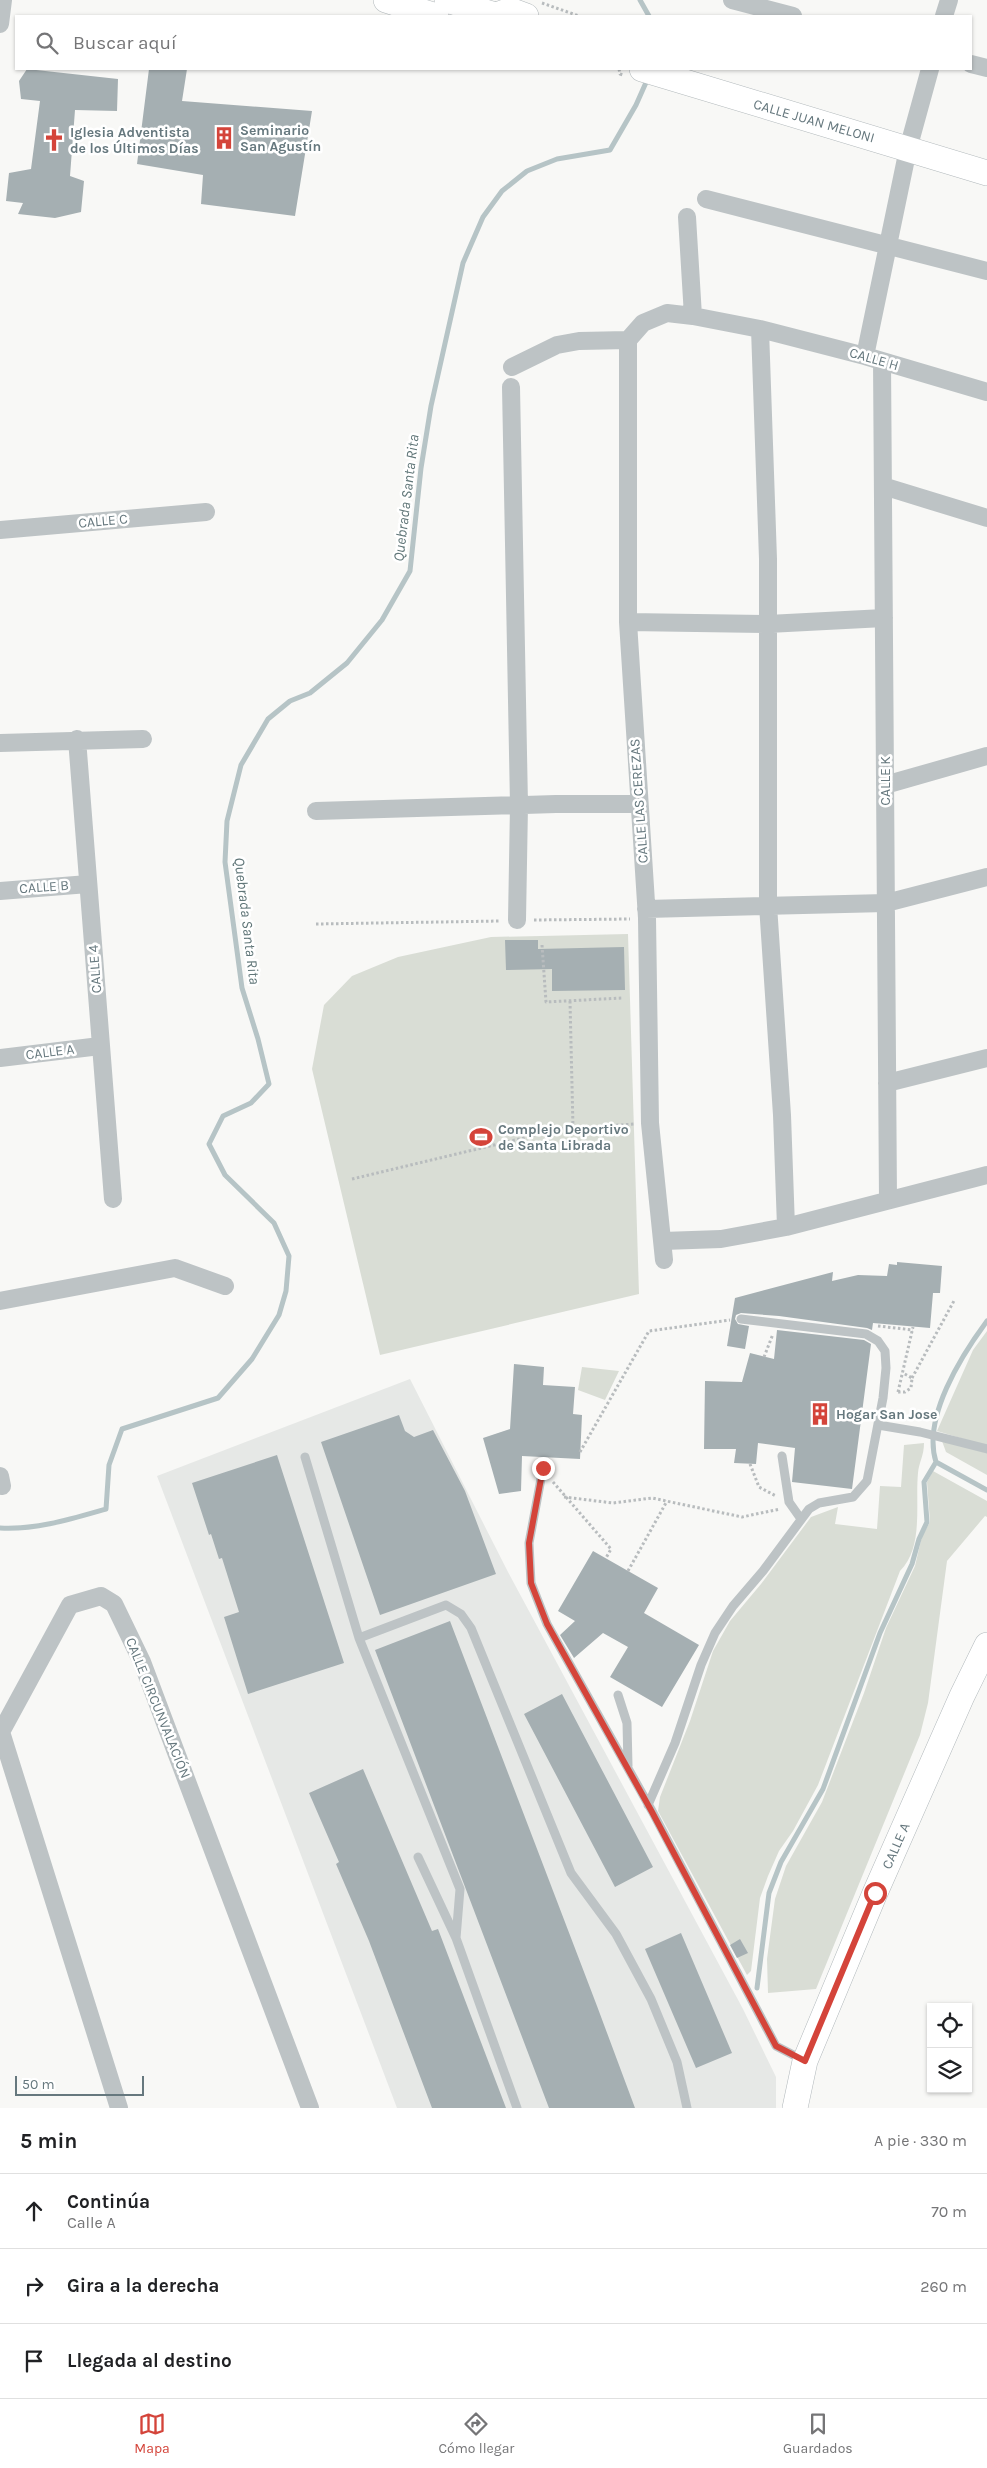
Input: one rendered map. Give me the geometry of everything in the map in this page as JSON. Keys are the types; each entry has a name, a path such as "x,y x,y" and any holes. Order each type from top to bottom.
{"main road":[{"path":"386,0 433,15"},
{"path":"447,0 491,15"},
{"path":"497,15 510,10 523,15"},
{"name":"CALLE JUAN MELONI","path":"645,70 987,173"},
{"name":"CALLE A","path":"795,2108 805,2061 875,1893 962,1696 987,1645"}],"street":[{"path":"0,24 3,0"},
{"path":"732,0 789,15"},
{"path":"944,15 949,0"},
{"path":"972,64 987,68"},
{"path":"865,356 908,149 930,70"},
{"path":"706,199 987,271"},
{"path":"688,217 693,316"},
{"name":"CALLE H","path":"628,340 643,323 667,313 693,316 760,329 865,356 987,392"},
{"path":"760,329 768,559 768,905 782,1115 786,1227"},
{"path":"512,367 557,345 579,341 628,340"},
{"name":"CALLE LAS CEREZAS","path":"628,340 628,622 638,804 647,914 650,1123 664,1260"},
{"name":"CALLE K","path":"882,361 888,1200"},
{"path":"511,387 519,805 517,920"},
{"path":"883,486 987,518"},
{"name":"CALLE C","path":"0,530 206,512"},
{"path":"628,622 768,624 884,618"},
{"path":"0,743 143,739"},
{"name":"CALLE 4","path":"77,740 112,1199"},
{"path":"885,785 987,756"},
{"path":"316,811 519,805 638,804"},
{"path":"647,914 768,905 886,903 987,877"},
{"name":"CALLE B","path":"0,891 88,884"},
{"name":"CALLE A","path":"0,1058 100,1046"},
{"path":"887,1083 987,1058"},
{"path":"663,1241 721,1239 786,1227 987,1175"},
{"path":"0,1301 175,1268 225,1286"},
{"name":"CALLE CIRCUNVALACIÓN","path":"119,2108 2,1732 70,1605 101,1596 114,1604 142,1662 310,2108"}],"lane":[{"path":"648,1805 668,1759 701,1664 715,1633 733,1606 763,1571 809,1509 819,1503 853,1497 867,1481 878,1425 886,1368 885,1351 878,1341 866,1334 741,1319"},
{"path":"878,1425 920,1432 987,1449"},
{"path":"782,1456 789,1502 800,1519"},
{"path":"305,1457 359,1638 460,1889 456,1938"},
{"path":"543,1468 529,1543 531,1583 547,1624 628,1768 776,2046 805,2061"},
{"path":"359,1638 446,1606 461,1614 471,1628 572,1874 616,1934 652,1999 677,2062 687,2108"},
{"path":"618,1695 626,1723 628,1768"},
{"path":"418,1858 456,1938 517,2108"}],"path":[{"path":"535,0 576,15"},
{"path":"316,924 517,920 647,914"},
{"path":"542,945 546,1002 622,998"},
{"path":"570,1001 573,1128"},
{"path":"352,1179 573,1128 650,1123"},
{"path":"898,1392 905,1392 911,1388 912,1378 954,1299"},
{"path":"580,1452 649,1331 741,1319"},
{"path":"764,1357 777,1323"},
{"path":"890,1427 913,1327"},
{"path":"903,1372 912,1378"},
{"path":"564,1497 613,1504 652,1498 742,1517 780,1509 789,1502 759,1487 750,1464"},
{"path":"543,1468 564,1497 611,1549 606,1558"},
{"path":"628,1570 668,1501"}],"shaded area":[{"name":"Complejo Deportivo de Santa Librada","path":"628,934 639,1294 380,1355 312,1069 324,1005 352,976 398,957 491,937"},
{"path":"987,1331 987,1446 937,1431 973,1350"},
{"path":"582,1367 619,1371 605,1400 578,1390"},
{"path":"410,1379 508,1572 743,2009 776,2077 776,2108 397,2108 157,1476"},
{"path":"942,1441 987,1453 987,1475 946,1452"},
{"path":"924,1443 918,1473 917,1525 913,1550 908,1561 900,1571 818,1785 793,1831 779,1851 768,1876 760,1898 751,1971 747,1975 658,1811 660,1797 690,1721 713,1651 730,1621 761,1584 811,1517 838,1507 835,1524 877,1529 880,1486 901,1487 904,1445"},
{"path":"933,1471 987,1501 987,1517 985,1516 947,1561 928,1703 920,1735 816,1989 768,1993 767,1959 775,1899 786,1866 822,1802 864,1693 886,1628 915,1566 922,1536 930,1522 927,1482"}],"building":[{"name":"Iglesia Adventista de los Últimos Días","path":"26,70 118,79 117,111 75,110 70,176 84,181 81,212 55,218 18,214 23,203 6,201 9,173 31,169 40,101 21,99 19,81"},
{"name":"Seminario San Agustín","path":"149,70 187,70 182,101 312,111 295,216 201,204 203,175 137,164"},
{"path":"505,940 538,940 538,949 624,947 625,990 552,991 552,969 506,970"},
{"path":"897,1262 942,1266 940,1293 933,1293 930,1328 873,1323 872,1330 779,1316 741,1313 736,1315 735,1319 738,1324 749,1326 745,1349 727,1346 735,1298 833,1272 832,1281 858,1275 887,1276 889,1264 897,1265"},
{"name":"Hogar San Jose","path":"777,1330 864,1340 871,1344 852,1489 792,1482 795,1448 758,1443 756,1464 734,1463 736,1449 704,1449 705,1381 742,1382 750,1353 774,1359"},
{"path":"514,1364 544,1367 543,1385 575,1387 573,1414 582,1415 580,1459 522,1456 521,1491 499,1494 483,1438 510,1429"},
{"path":"399,1415 405,1431 414,1437 433,1430 465,1491 496,1574 380,1615 321,1442"},
{"path":"277,1455 344,1663 248,1694 224,1617 239,1612 222,1558 219,1559 211,1534 209,1535 192,1483"},
{"path":"593,1551 658,1588 644,1613 699,1645 662,1707 610,1677 628,1647 603,1633 574,1658 560,1635 575,1621 558,1611"},
{"path":"450,1621 635,2108 549,2108 375,1650"},
{"path":"562,1694 653,1867 615,1887 524,1714"},
{"path":"363,1769 432,1931 438,1929 506,2108 432,2108 369,1941 336,1864 339,1862 309,1793"},
{"path":"681,1933 732,2053 696,2068 645,1949"},
{"path":"740,1939 748,1953 737,1958 730,1945"}],"waterway":[{"name":"Quebrada Santa Rita","path":"640,0 648,15"},
{"name":"Quebrada Santa Rita","path":"0,1528 40,1526 106,1509 109,1465 122,1429 218,1398 252,1359 279,1315 286,1291 289,1256 274,1223 225,1175 209,1144 223,1116 251,1103 269,1084 258,1039 242,988 225,862 227,821 241,765 268,719 290,701 310,693 347,663 382,620 410,571 421,468 431,406 463,263 483,217 502,191 527,171 557,159 610,150 636,105 648,78"},
{"path":"987,1321 966,1352 946,1388 934,1426 933,1445 936,1462 987,1490"},
{"path":"757,1988 769,1893 781,1862 823,1789 880,1633 912,1564 919,1539 927,1522 924,1482 936,1462"}],"place":[{"name":"Seminario San Agustín","path":"224,138"},
{"name":"Iglesia Adventista de los Últimos Días","path":"54,140"},
{"name":"Complejo Deportivo de Santa Librada","path":"481,1137"},
{"name":"Hogar San Jose","path":"820,1414"}],"route":[{"path":"543,1468 529,1543 531,1583 547,1624 652,1812 776,2046 805,2061 875,1893"}]}
